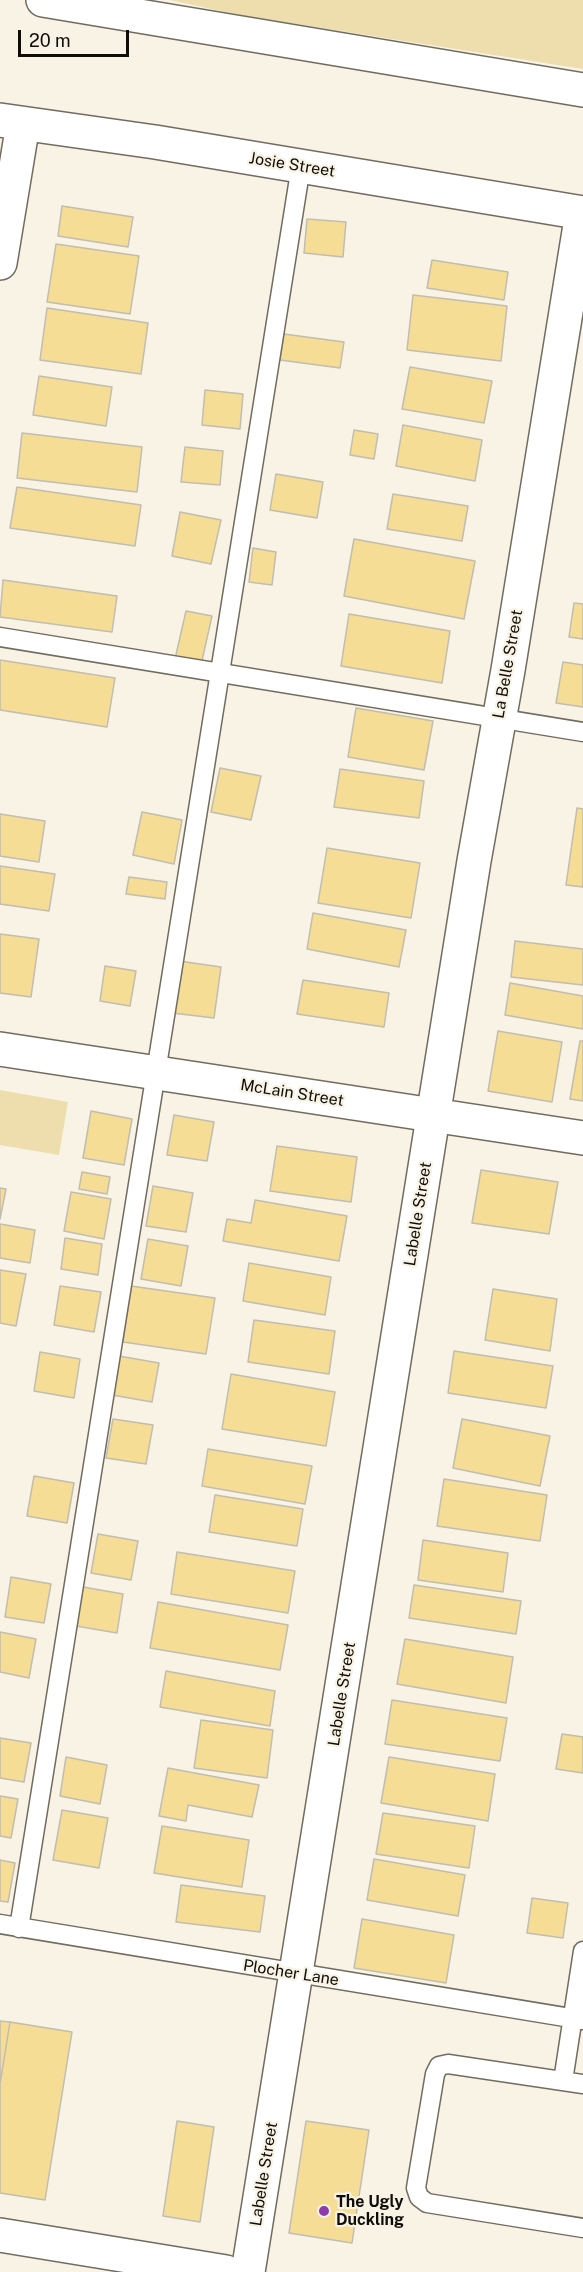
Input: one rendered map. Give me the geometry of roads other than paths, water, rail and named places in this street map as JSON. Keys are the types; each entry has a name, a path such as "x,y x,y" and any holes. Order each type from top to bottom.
{"main road":[{"path":"43,0 583,90"},
{"path":"0,263 11,122"},
{"name":"Josie Street","path":"11,122 155,142 583,213"},
{"name":"La Belle Street","path":"434,1116 583,213"},
{"name":"McLain Street","path":"0,1049 583,1138"},
{"name":"Labelle Street","path":"248,2272 434,1116"},
{"path":"0,2235 226,2272"}],"lane":[{"path":"19,1928 301,166"},
{"path":"0,637 583,732"},
{"name":"Plocher Lane","path":"0,1924 577,2019"},
{"path":"563,2081 577,2019 583,1951"},
{"path":"583,2084 448,2064 439,2066 435,2074 416,2188 419,2197 427,2203 583,2228"}],"place":[{"name":"The Ugly Duckling","path":"324,2211"}]}
